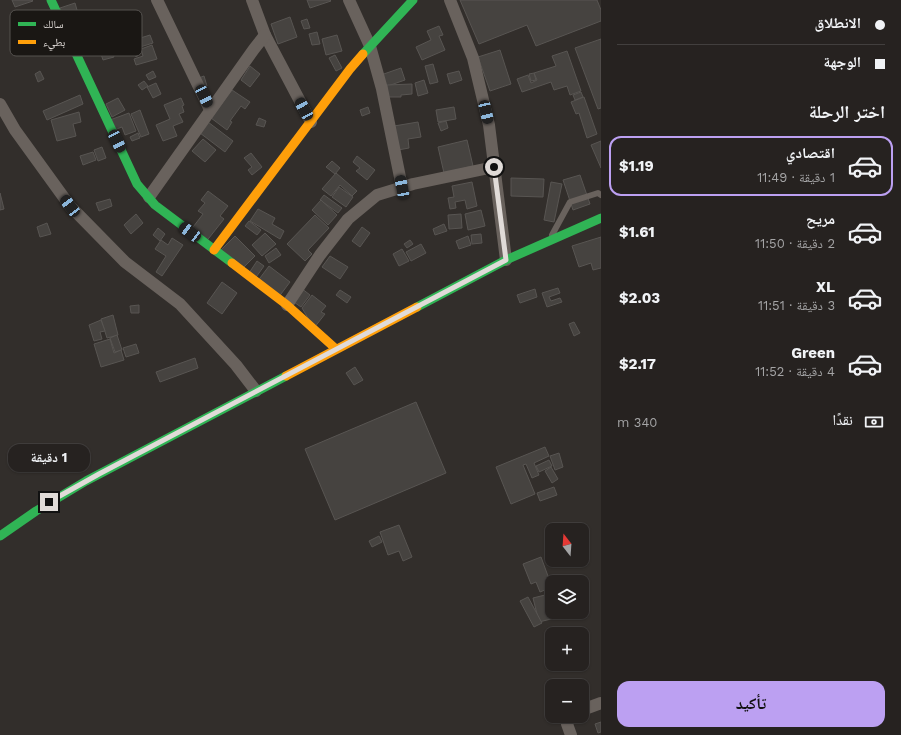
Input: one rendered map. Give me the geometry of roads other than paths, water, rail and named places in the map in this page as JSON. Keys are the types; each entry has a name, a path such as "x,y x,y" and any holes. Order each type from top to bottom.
{"street":[{"path":"50,0 55,10"},
{"path":"157,0 210,110"},
{"path":"252,0 265,35 311,122"},
{"path":"349,0 370,46 382,89 402,187"},
{"path":"214,250 350,69 413,0"},
{"path":"450,0 473,58 489,125 506,260"},
{"path":"149,197 265,35"},
{"path":"77,56 138,184 155,205 287,305 336,350"},
{"path":"0,104 15,130 70,206 125,262 180,304 236,365 256,391"},
{"path":"287,305 320,255 348,219 377,195 413,184 494,167"},
{"path":"0,536 18,522 56,498 99,474 506,260 601,218"},
{"path":"589,707 601,703"},
{"path":"568,723 571,735"}],"lane":[{"path":"549,240 570,202 598,193 601,195"}]}
